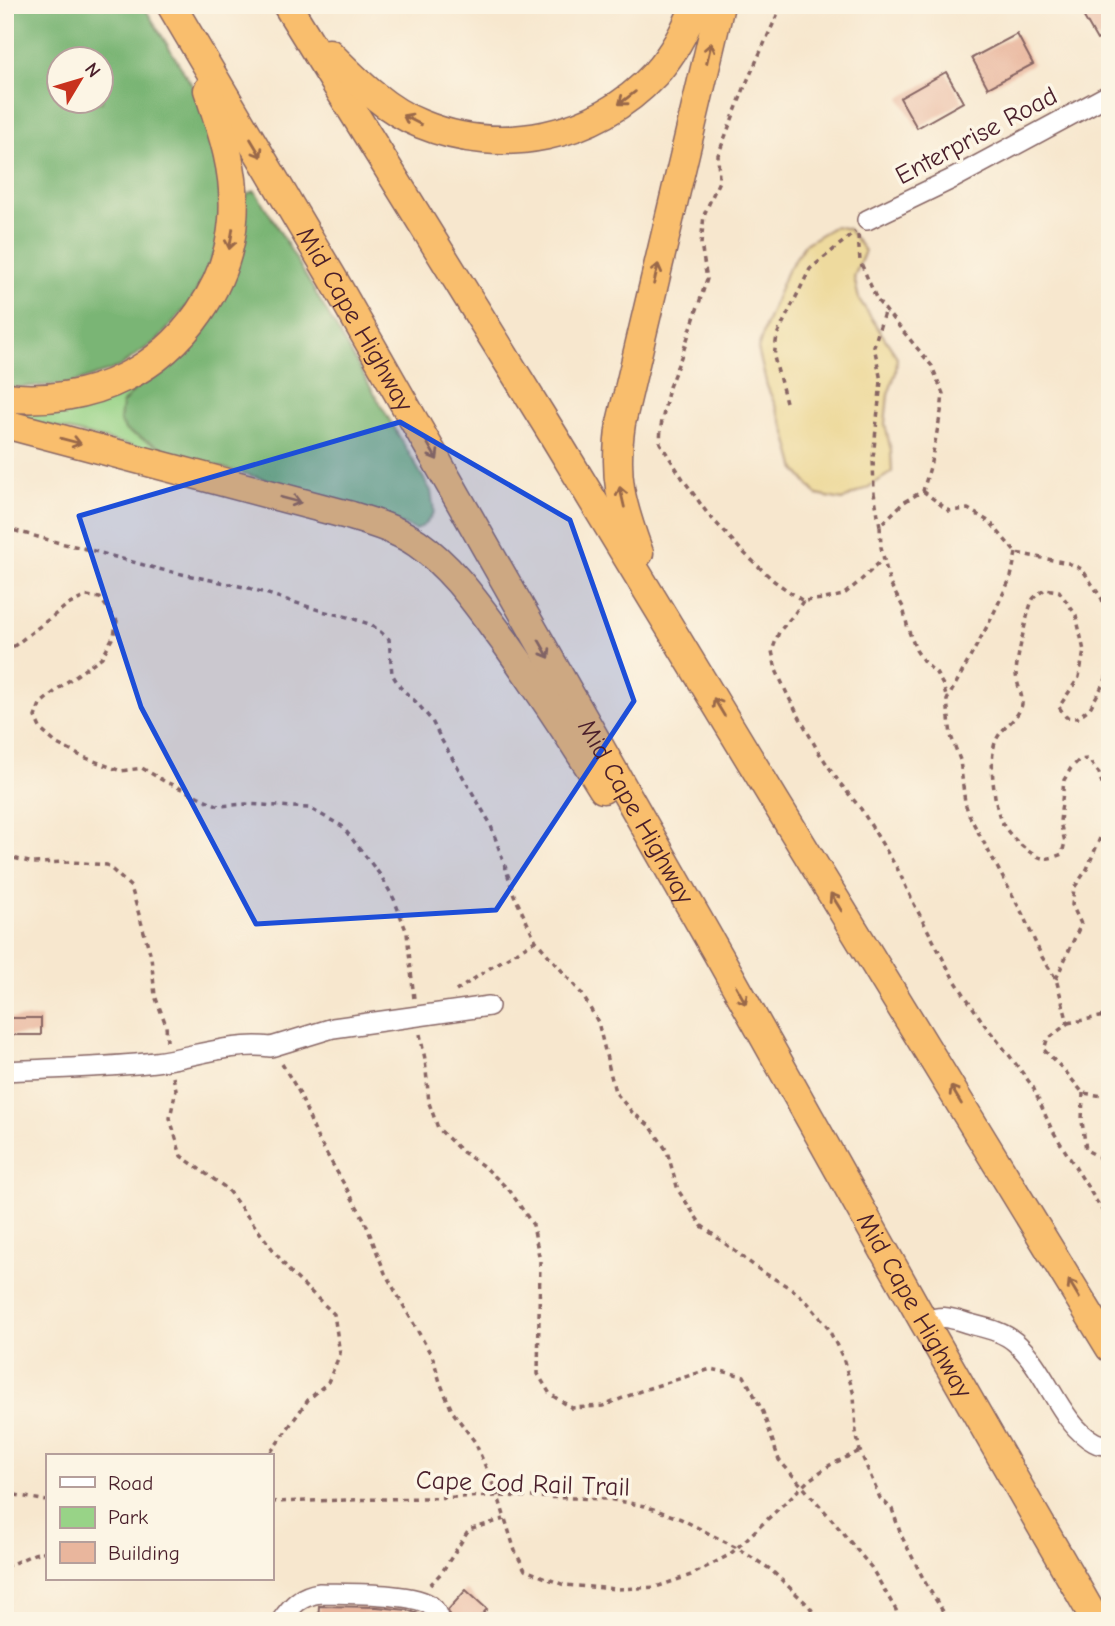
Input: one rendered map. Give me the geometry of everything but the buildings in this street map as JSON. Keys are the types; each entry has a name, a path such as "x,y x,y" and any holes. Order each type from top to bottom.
{"highway":[{"name":"Mid Cape Highway","path":"171,5 332,277 1096,1621"},
{"path":"293,14 351,75 384,104 402,115 419,124 459,137 503,141 524,140 566,131 624,100 655,74 668,58 695,5"},
{"path":"659,608 622,500 618,482 618,445 626,399 720,5"},
{"path":"293,14 1110,1348"},
{"path":"5,397 55,397 101,387 125,378 144,367 177,339 193,321 218,281 231,240 234,197 232,173 220,124 187,32"},
{"path":"5,424 348,515 397,532 415,542 442,564 467,591 545,699 720,958"}],"street":[{"name":"Enterprise Road","path":"862,225 1110,94"},
{"path":"5,1071 65,1067 100,1068 230,1049 271,1047 333,1028 489,1006"},
{"path":"924,1322 937,1317 949,1317 1012,1339 1033,1362 1083,1435 1097,1444 1110,1445"},
{"path":"281,1621 291,1607 307,1595 320,1593 417,1600 432,1606 439,1621"}],"path":[{"path":"780,5 718,155 719,181 704,215 701,244 707,279 669,387 660,443 707,513 774,580 803,601 843,595 883,559"},
{"path":"862,225 860,261 877,300 932,366 943,394 942,412 923,491 904,502 880,526"},
{"path":"786,402 774,357 777,335 810,268 862,225"},
{"path":"885,309 874,346 881,382 873,458 874,493 883,559 890,584 903,607 916,650 943,685 951,736 960,760 965,803 970,817 1056,979 1068,1023"},
{"path":"923,491 949,511 968,509 990,522 1016,554 1068,562 1082,569 1102,599 1110,624"},
{"path":"5,528 158,569 249,589 348,617 372,625 389,639 392,674 400,687 432,721 490,823 514,895 536,941 582,994 598,1022 615,1092 632,1112 651,1128 667,1151 678,1190 702,1226 761,1271 792,1289 827,1326 843,1358 854,1395 860,1451 880,1498 892,1509 901,1535 949,1621"},
{"path":"947,700 1011,577 1016,554"},
{"path":"1056,979 1081,924 1072,905 1074,888 1087,869 1102,831 1106,797 1099,773 1088,758 1079,760 1064,780 1060,822 1065,842 1062,854 1050,858 1039,857 1018,843 1000,819 992,754 1003,728 1016,718 1022,703 1016,673 1022,636 1033,599 1045,589 1059,591 1076,615 1084,651 1079,677 1059,706 1066,717 1077,718 1090,708 1106,679 1110,660"},
{"path":"5,653 66,606 86,596 100,598 117,621 114,635 102,657 40,704 35,717 41,730 57,744 81,756 121,771 142,768 219,806 246,804 309,808 342,826 381,877 394,899 407,933 429,1103 438,1128 510,1191 533,1225 540,1261 538,1374 550,1394 572,1408 603,1406 643,1390 711,1369 744,1376 763,1412 779,1460 871,1567 896,1610 898,1621"},
{"path":"803,601 779,632 772,651 776,670 789,698 818,751 861,809 886,849 951,976 1033,1087 1051,1128 1110,1223"},
{"path":"5,856 33,863 107,865 131,887 152,956 155,996 166,1025 169,1060 176,1089 170,1118 181,1156 226,1188 290,1272 334,1314 340,1353 328,1382 308,1400 269,1454"},
{"path":"453,993 536,941"},
{"path":"1110,1015 1068,1023 1047,1040 1044,1050 1083,1093 1082,1121 1086,1150 1098,1156 1110,1180"},
{"path":"271,1047 299,1092 317,1137 364,1219 385,1273 433,1358 452,1411 475,1442 498,1496 515,1551 525,1570 564,1585 617,1589 656,1587 691,1575 729,1555 803,1486 830,1465 860,1451"},
{"path":"1083,1093 1103,1096 1110,1091"},
{"path":"5,1493 46,1501"},
{"name":"Cape Cod Rail Trail","path":"273,1502 498,1496 608,1499 645,1506 681,1519 737,1548 770,1569 809,1606 819,1621"},
{"path":"417,1600 442,1572 469,1530 505,1519"},
{"path":"5,1567 46,1551"}],"highlighted area":[{"path":"400,422 570,520 634,701 496,910 256,924 141,707 79,516"}],"green space":[{"path":"5,5 143,5 198,95 221,172 219,242 195,297 159,339 119,367 71,384 5,388"},
{"path":"255,191 431,491 434,511 422,527 416,530 339,500 177,455 126,431 120,421 122,404 154,372 248,193"},
{"path":"154,372 157,447 177,455 5,415 5,407"}],"sand":[{"path":"835,226 848,229 865,251 854,277 859,299 897,357 896,372 888,395 885,424 892,472 842,500 817,495 796,470 785,429 767,386 758,349 786,273 805,244"}]}
